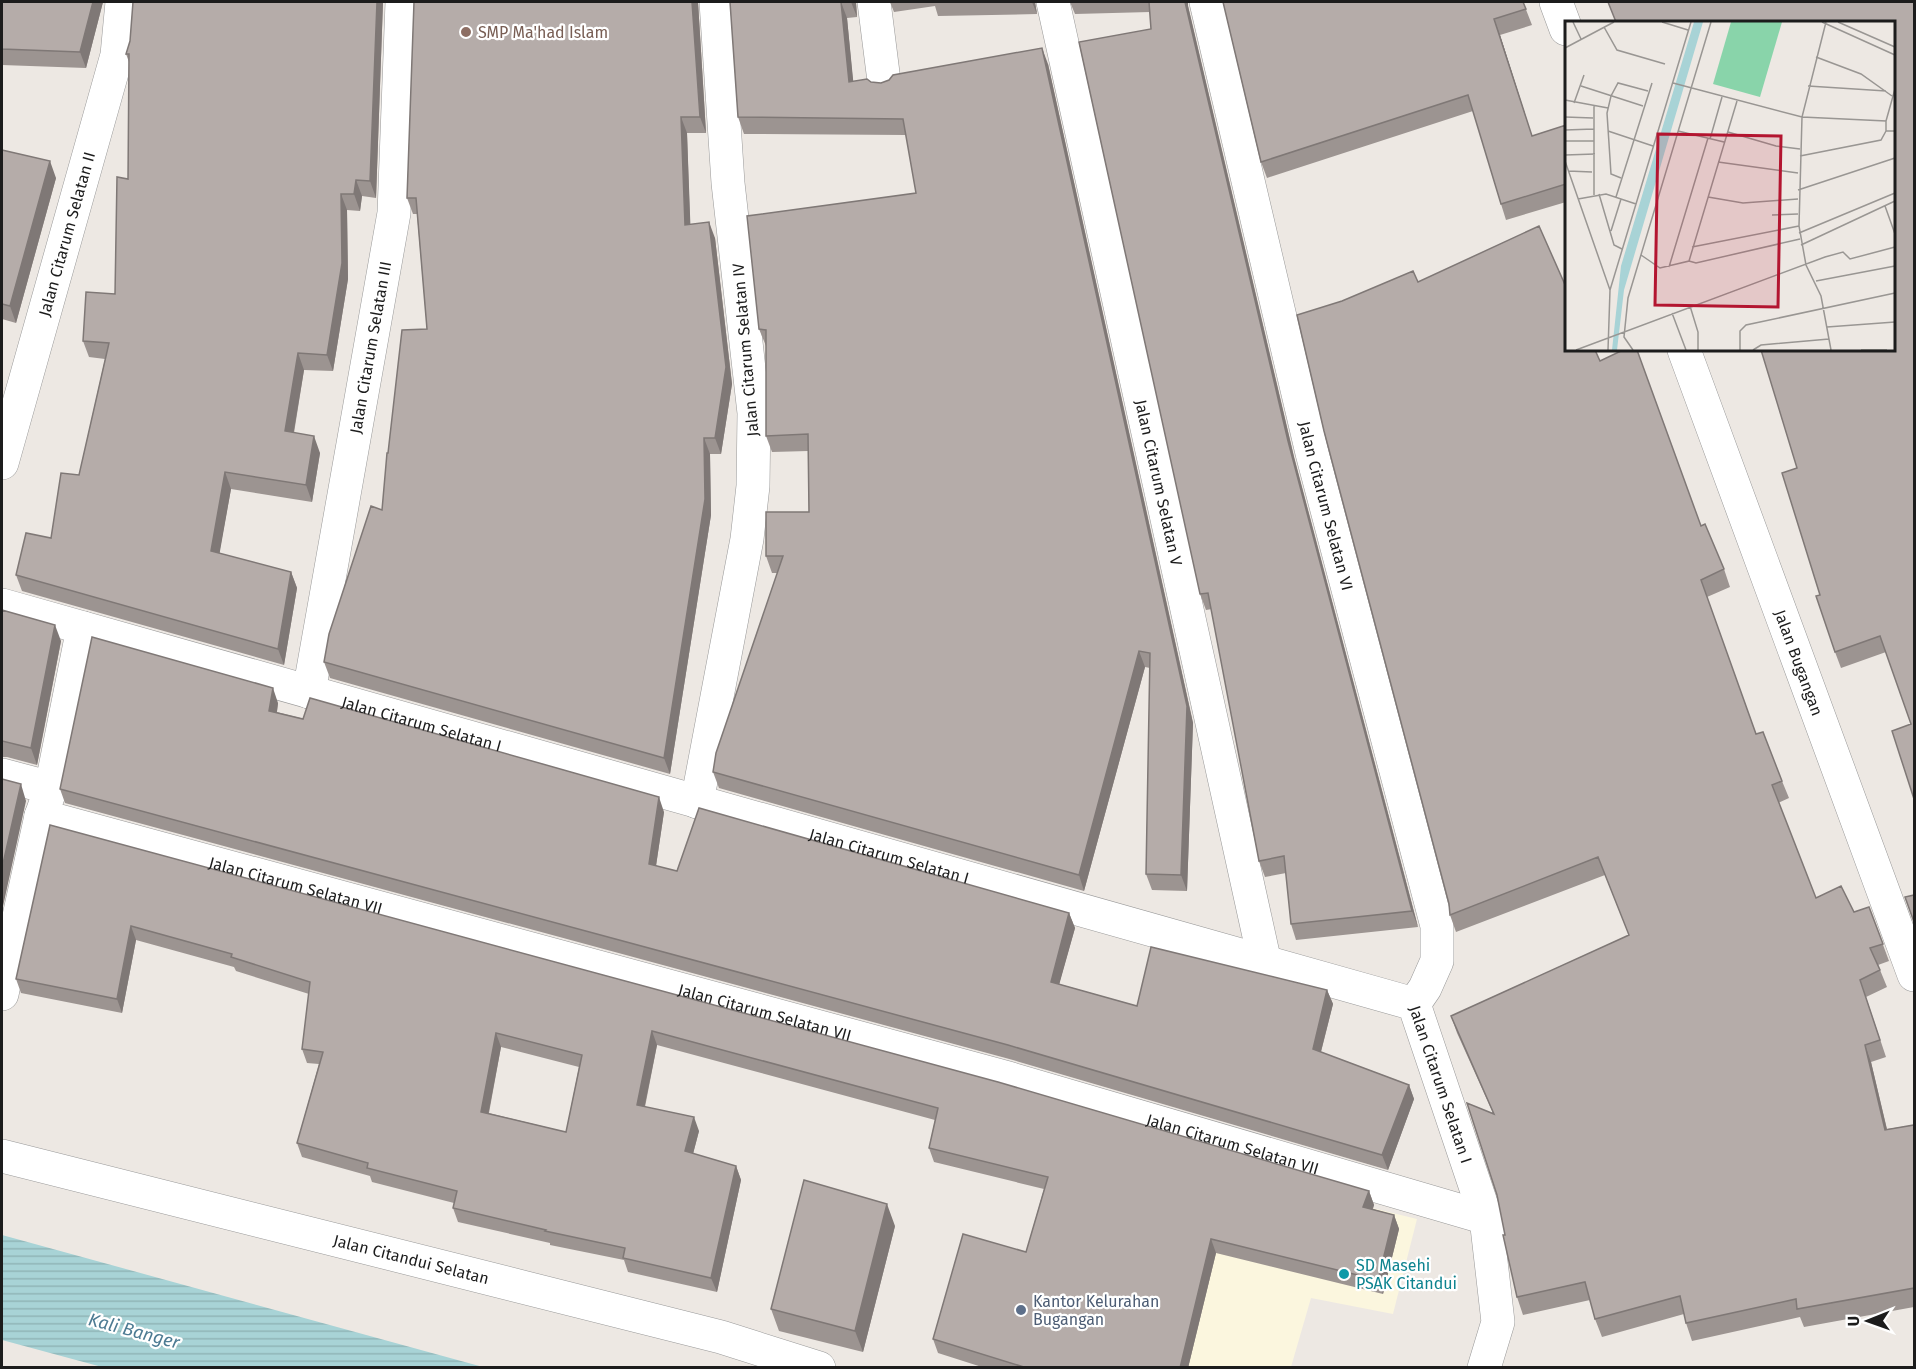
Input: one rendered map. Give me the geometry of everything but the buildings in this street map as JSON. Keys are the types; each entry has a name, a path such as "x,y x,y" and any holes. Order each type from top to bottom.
{"street":[{"name":"Jalan Citarum Selatan II","path":"2,463 117,55 122,2"},
{"name":"Jalan Citarum Selatan III","path":"309,692 394,213 402,2"},
{"name":"Jalan Citarum Selatan IV","path":"698,802 747,539 753,486 754,413 728,183 716,2"},
{"path":"874,2 884,81"},
{"name":"Jalan Citarum Selatan V","path":"1053,2 1265,963"},
{"name":"Jalan Citarum Selatan VI","path":"1206,2 1312,453 1437,926 1437,961 1425,988 1414,1004"},
{"path":"1556,2 1565,26"},
{"name":"Jalan Bugangan","path":"1684,351 1914,975"},
{"name":"Jalan Citarum Selatan I","path":"2,605 1414,1004 1486,1218 1498,1322 1484,1368"},
{"path":"2,994 83,628"},
{"name":"Jalan Citarum Selatan VII","path":"2,775 46,802 1008,1078 1486,1218"},
{"name":"Jalan Citandui Selatan","path":"2,1156 722,1337 819,1368"}],"shaded area":[{"path":"1146,1152 1417,1219 1393,1314 1311,1298 1291,1367 1091,1368"}],"water":[{"name":"Kali Banger","path":"2,1235 483,1367 102,1367 2,1340"}],"place":[{"name":"SMP Ma'had Islam","path":"466,32"},
{"name":"SD Masehi PSAK Citandui","path":"1344,1274"},
{"name":"Kantor Kelurahan Bugangan","path":"1021,1310"}]}
